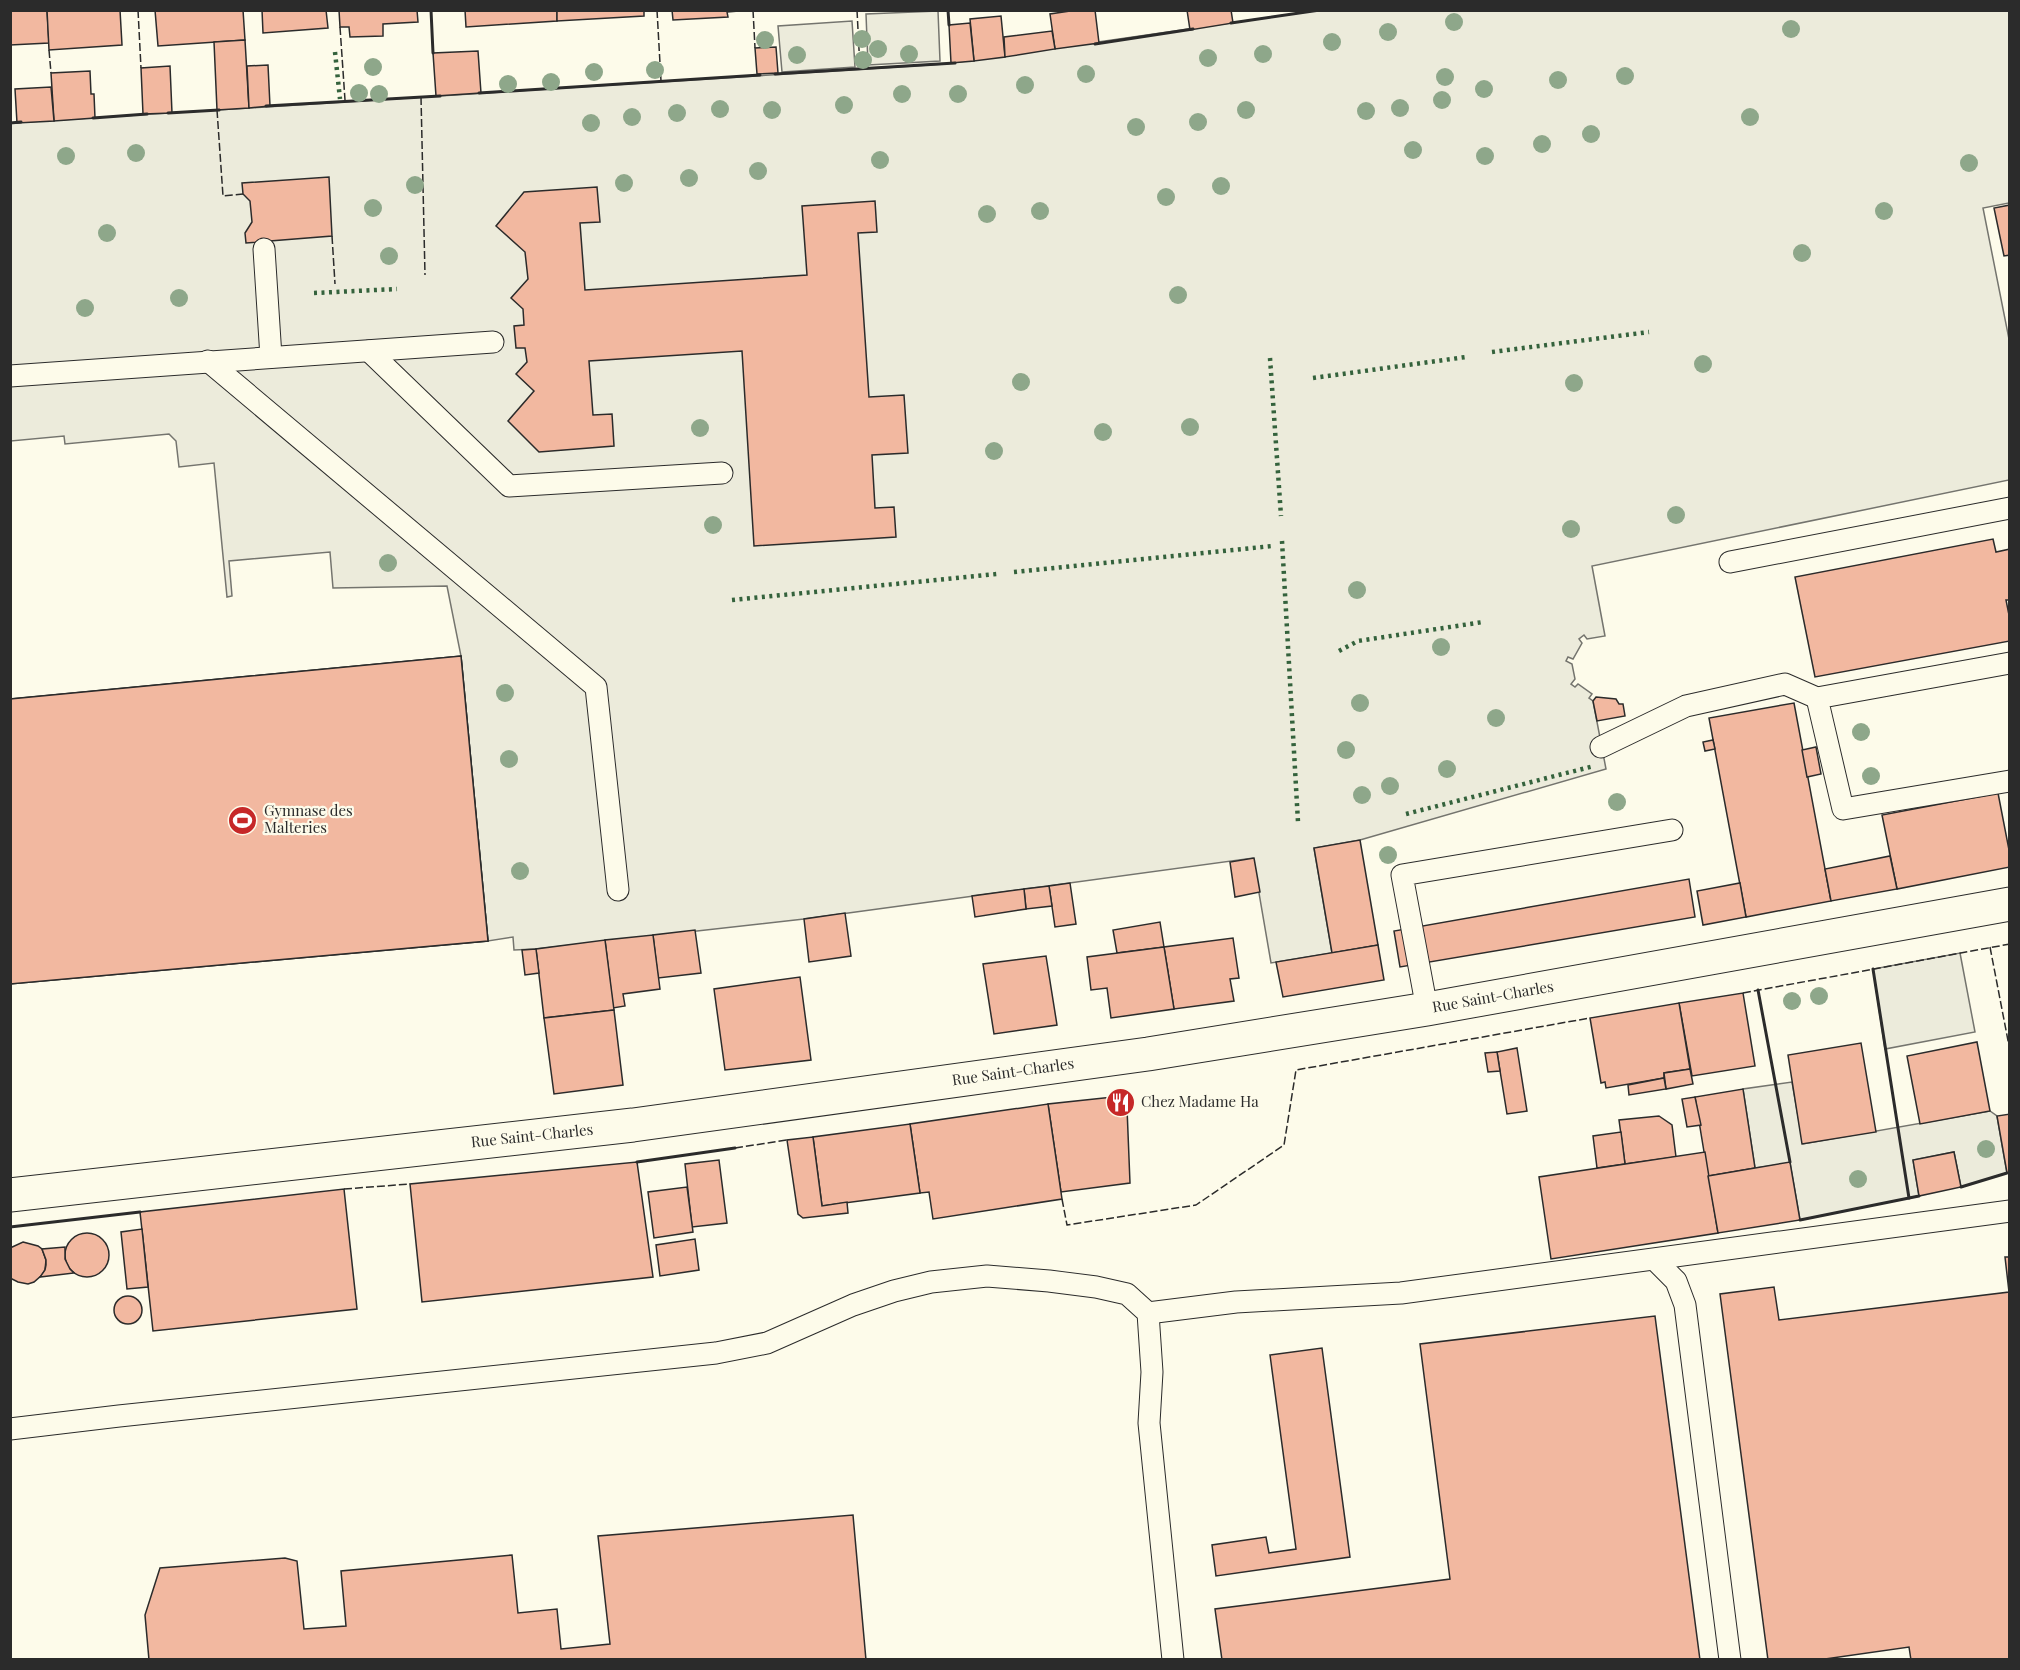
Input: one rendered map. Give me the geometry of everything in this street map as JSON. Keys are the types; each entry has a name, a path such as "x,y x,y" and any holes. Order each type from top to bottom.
{"street":[{"name":"Rue Saint-Charles","path":"10,1195 633,1125 1148,1054 1427,1009 2010,904"}],"lane":[{"path":"264,249 271,357"},
{"path":"10,376 493,342"},
{"path":"369,351 509,486 722,473"},
{"path":"208,361 596,687 618,890"},
{"path":"1730,562 2010,508"},
{"path":"1601,747 1686,706 1785,684 1818,698 2010,663"},
{"path":"1818,698 1843,808 2010,781"},
{"path":"1427,1009 1402,875 1672,830"},
{"path":"1148,1313 1236,1302 1401,1293 2010,1211"},
{"path":"1655,1260 1676,1281 1685,1305 1730,1659"},
{"path":"10,1429 716,1353 767,1343 853,1305 894,1291 931,1282 987,1276 1049,1281 1117,1292 1127,1294 1148,1313 1152,1372 1149,1423 1173,1659"}],"shaded area":[{"path":"1320,10 2009,11 2009,203 1983,208 2009,339 2009,480 1592,566 1605,636 1587,639 1584,635 1579,639 1582,643 1573,659 1568,657 1566,661 1572,664 1575,679 1571,684 1575,687 1578,684 1592,694 1589,698 1593,701 1606,769 1360,840 1314,848 1332,953 1271,963 1253,858 804,919 536,949 514,950 513,937 488,941 461,656 447,586 333,588 330,552 229,561 232,596 227,597 214,463 179,467 176,441 169,434 65,444 64,436 11,441 11,123 945,64"},
{"path":"938,11 940,61 868,65 866,14"},
{"path":"852,21 855,67 782,72 778,26"},
{"path":"1960,953 1975,1032 1885,1049 1873,969"},
{"path":"1792,1082 1803,1144 1990,1111 1997,1116 2007,1173 1961,1187 1954,1152 1913,1160 1919,1196 1800,1220 1790,1163 1755,1168 1743,1089"}],"building":[{"path":"10,10 47,10 49,43 10,45"},
{"path":"47,10 120,10 122,45 49,50"},
{"path":"155,10 243,10 245,40 158,46"},
{"path":"262,10 326,10 328,28 263,33"},
{"path":"339,10 417,10 418,22 383,24 383,36 350,37 349,27 340,27"},
{"path":"465,10 557,10 557,21 466,27"},
{"path":"557,10 644,10 644,16 557,21"},
{"path":"672,10 751,10 727,12 728,17 673,20"},
{"path":"1095,10 1099,43 1055,49 1050,14"},
{"path":"1187,10 1231,10 1233,23 1190,30"},
{"path":"1001,16 1005,57 974,61 970,19"},
{"path":"970,23 974,61 951,63 949,25"},
{"path":"1052,31 1055,49 1005,57 1004,37"},
{"path":"245,40 249,108 217,110 214,42"},
{"path":"776,47 778,73 757,74 755,48"},
{"path":"478,51 481,93 436,96 433,53"},
{"path":"268,65 270,106 249,108 247,66"},
{"path":"170,66 172,113 143,114 141,68"},
{"path":"90,71 95,118 54,121 51,73"},
{"path":"51,87 54,121 17,123 15,89"},
{"path":"329,177 332,236 246,243 245,233 252,222 250,201 243,194 242,183"},
{"path":"597,187 600,222 580,223 585,290 807,275 802,206 875,201 877,232 858,233 869,397 904,395 908,453 872,455 875,508 894,507 896,537 754,546 742,351 589,361 593,415 612,414 614,446 539,452 508,421 534,391 516,374 527,362 525,348 516,348 514,326 524,325 523,309 511,298 528,279 525,252 496,226 524,192"},
{"path":"2010,205 2010,255 2004,256 1994,208"},
{"path":"1993,539 1996,552 2010,549 2010,600 2006,600 2010,620 2010,641 1815,677 1795,577"},
{"name":"Gymnase des Malteries","path":"461,656 488,941 10,984 10,694 11,699"},
{"name":"Gymnase des Malteries","path":"461,656 488,941 10,984 10,699"},
{"path":"1596,697 1616,699 1619,704 1623,704 1625,716 1597,721 1593,701"},
{"path":"1794,703 1831,901 1746,917 1709,718"},
{"path":"1713,740 1715,749 1705,751 1703,742"},
{"path":"1816,747 1821,774 1807,777 1802,750"},
{"path":"1998,793 2010,855 2010,867 1897,889 1882,815"},
{"path":"1360,840 1378,945 1332,953 1314,848"},
{"path":"1890,856 1897,889 1831,901 1825,869"},
{"path":"1254,858 1260,892 1235,897 1230,862"},
{"path":"1689,879 1695,917 1400,967 1394,931"},
{"path":"1070,883 1076,924 1055,927 1049,886"},
{"path":"1740,883 1746,917 1703,925 1697,891"},
{"path":"1049,886 1052,906 1026,909 1024,889"},
{"path":"1024,889 1026,909 975,917 972,896"},
{"path":"845,913 851,956 809,962 804,919"},
{"path":"1160,922 1164,947 1117,953 1113,930"},
{"path":"695,930 701,973 658,978 653,935"},
{"path":"653,935 660,989 623,994 625,1006 613,1008 605,940"},
{"path":"1233,938 1239,978 1230,979 1234,1001 1174,1009 1164,947"},
{"path":"605,940 614,1010 544,1018 536,949"},
{"path":"1378,945 1384,980 1283,997 1276,962"},
{"path":"1164,947 1174,1009 1111,1018 1107,988 1091,990 1087,957"},
{"path":"536,949 539,973 525,975 522,950"},
{"path":"1046,956 1057,1025 994,1034 983,964"},
{"path":"800,977 811,1060 725,1070 714,989"},
{"path":"1743,993 1755,1066 1692,1076 1679,1003"},
{"path":"1679,1003 1690,1069 1664,1073 1664,1078 1606,1088 1605,1082 1601,1083 1590,1018"},
{"path":"614,1010 623,1085 554,1094 544,1018"},
{"path":"1977,1042 1990,1111 1920,1124 1907,1056"},
{"path":"1861,1043 1876,1132 1802,1144 1788,1055"},
{"path":"1517,1048 1527,1111 1507,1114 1497,1052"},
{"path":"1497,1052 1500,1071 1488,1072 1485,1053"},
{"path":"1690,1069 1693,1084 1666,1089 1664,1073"},
{"path":"1664,1078 1666,1089 1629,1095 1628,1085"},
{"path":"1743,1089 1755,1168 1708,1176 1695,1097"},
{"path":"1113,1097 1127,1108 1130,1183 1061,1192 1048,1104"},
{"path":"1695,1097 1701,1125 1687,1127 1682,1099"},
{"path":"1048,1104 1062,1199 933,1219 929,1192 920,1193 910,1124"},
{"path":"2010,1114 2010,1173 2007,1173 1997,1116"},
{"path":"1659,1116 1672,1125 1676,1157 1625,1164 1619,1120"},
{"path":"910,1124 920,1193 822,1206 813,1137"},
{"path":"1621,1132 1625,1164 1597,1168 1593,1136"},
{"path":"813,1137 822,1206 847,1202 848,1213 803,1218 798,1214 787,1140"},
{"path":"1705,1152 1718,1233 1551,1259 1539,1177"},
{"path":"1954,1152 1961,1187 1919,1196 1913,1160"},
{"path":"719,1160 727,1223 692,1227 685,1164"},
{"path":"637,1162 653,1277 422,1302 410,1184"},
{"path":"1790,1162 1800,1220 1718,1233 1708,1176"},
{"path":"687,1187 693,1232 654,1238 648,1192"},
{"path":"344,1189 357,1309 153,1331 140,1212"},
{"path":"142,1229 148,1287 127,1289 121,1232"},
{"path":"87,1233 103,1239 109,1255 103,1271 87,1277 71,1271 65,1255 71,1239"},
{"path":"695,1239 699,1270 660,1276 656,1245"},
{"path":"23,1242 42,1249 46,1260 42,1275 28,1284 10,1278 10,1248"},
{"path":"65,1247 65,1259 74,1273 40,1277 46,1265 42,1249"},
{"path":"2005,1257 2010,1257 2010,1660 1911,1660 1909,1647 1818,1660 1768,1660 1720,1294 1774,1287 1779,1320 2009,1292"},
{"path":"128,1296 138,1300 142,1310 138,1320 128,1324 118,1320 114,1310 118,1300"},
{"path":"1655,1316 1700,1660 1222,1660 1215,1609 1450,1579 1420,1344"},
{"path":"1322,1348 1350,1557 1216,1576 1212,1545 1266,1537 1269,1553 1296,1549 1270,1355"},
{"path":"853,1515 866,1660 149,1660 145,1615 160,1568 285,1558 297,1561 304,1629 346,1626 341,1571 512,1555 518,1613 557,1609 561,1649 610,1644 598,1536"}],"hedge":[{"path":"335,52 340,99"},
{"path":"314,293 397,289"},
{"path":"1492,352 1649,332"},
{"path":"1313,378 1466,357"},
{"path":"1270,358 1281,516"},
{"path":"1282,541 1298,822"},
{"path":"1014,572 1272,546"},
{"path":"732,600 997,574"},
{"path":"1339,651 1358,641 1483,622"},
{"path":"1406,814 1594,766"}],"fence":[{"path":"138,10 141,68"},
{"path":"657,10 661,81"},
{"path":"753,10 755,48"},
{"path":"857,10 860,69"},
{"path":"340,27 345,100"},
{"path":"49,50 51,73"},
{"path":"421,97 425,275"},
{"path":"217,110 223,196 243,194"},
{"path":"332,236 335,284"},
{"path":"1743,993 2010,944"},
{"path":"1990,947 2010,1051"},
{"path":"1062,1199 1067,1225 1196,1205 1284,1145 1296,1070 1590,1018"},
{"path":"735,1148 787,1140"},
{"path":"344,1189 410,1184"}],"wall":[{"path":"431,10 433,53"},
{"path":"948,10 949,25"},
{"path":"1231,23 1320,10"},
{"path":"1095,44 1193,29"},
{"path":"775,74 955,63"},
{"path":"479,93 760,75"},
{"path":"266,106 440,96"},
{"path":"168,113 219,110"},
{"path":"93,118 147,114"},
{"path":"10,123 21,122"},
{"path":"1873,969 1909,1198"},
{"path":"1758,990 1790,1162"},
{"path":"637,1162 735,1148"},
{"path":"1961,1187 2007,1173"},
{"path":"1800,1220 1919,1196"},
{"path":"10,1227 140,1212"}],"place":[{"name":"Gymnase des Malteries","path":"243,820"},
{"name":"Chez Madame Ha","path":"1120,1102"}]}
